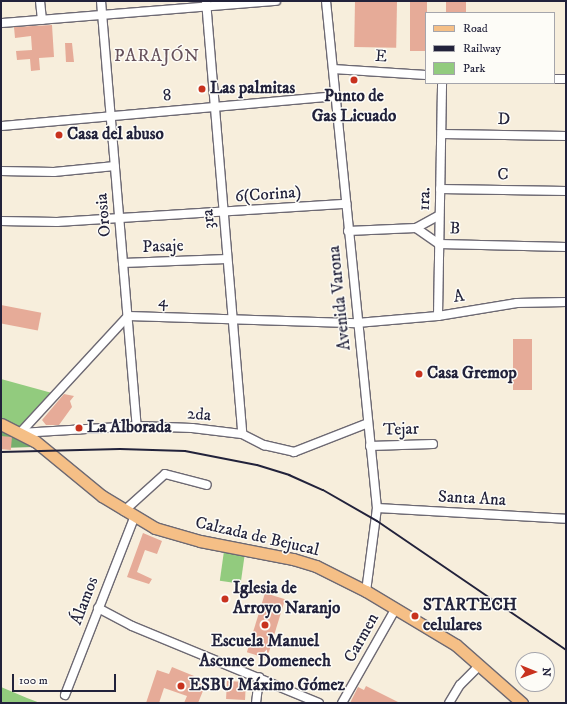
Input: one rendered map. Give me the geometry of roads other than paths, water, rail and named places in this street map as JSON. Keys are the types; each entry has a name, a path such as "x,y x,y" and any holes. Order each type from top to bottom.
{"main road":[{"name":"Calzada de Bejucal","path":"1,424 35,441 134,518 172,534 316,566 366,591 456,645 522,703"}],"street":[{"path":"40,1 42,20"},
{"name":"Orosia","path":"101,1 137,426"},
{"path":"1,23 102,15 207,4 276,1"},
{"name":"Avenida Varona","path":"326,1 357,323 377,508 366,591"},
{"name":"3ra","path":"207,4 242,434"},
{"name":"E","path":"333,69 425,75"},
{"path":"555,79 566,79"},
{"name":"1ra.","path":"438,316 442,84"},
{"name":"8","path":"1,126 336,96"},
{"name":"D","path":"442,134 566,136"},
{"path":"1,171 54,172 115,166"},
{"name":"C","path":"440,189 566,191"},
{"name":"6(Corina)","path":"1,221 58,222 224,213 346,204"},
{"path":"348,231 416,228 439,215"},
{"name":"B","path":"416,228 439,244 566,247"},
{"name":"Pasaje","path":"123,264 227,259"},
{"name":"A","path":"357,323 438,316 517,303 566,302"},
{"path":"20,433 128,316"},
{"name":"4","path":"128,316 357,323"},
{"name":"2da","path":"20,433 137,426 192,428 242,434 264,445 294,452 368,423"},
{"name":"Tejar","path":"370,446 433,444"},
{"path":"124,511 165,474 207,485"},
{"name":"Santa Ana","path":"377,508 566,519"},
{"name":"Álamos","path":"65,695 134,518"},
{"path":"98,608 132,626 319,703"},
{"name":"Carmen","path":"342,703 396,608"},
{"path":"449,703 460,685 480,665"},
{"path":"256,703 258,677"}],"railway":[{"path":"1,452 120,449 185,451 257,465 289,475 323,490 377,521 566,650"}],"place":[{"name":"Punto de Gas Licuado","path":"354,80"},
{"name":"Las palmitas","path":"202,89"},
{"name":"Casa del abuso","path":"59,135"},
{"name":"Casa Gremop","path":"419,374"},
{"name":"La Alborada","path":"79,428"},
{"name":"Iglesia de Arroyo Naranjo","path":"225,599"},
{"name":"STARTECH celulares","path":"415,616"},
{"name":"Escuela Manuel Ascunce Domenech","path":"265,625"},
{"name":"ESBU Máximo Gómez","path":"181,686"}],"district":[{"name":"PARAJÓN","path":"157,56"}]}
